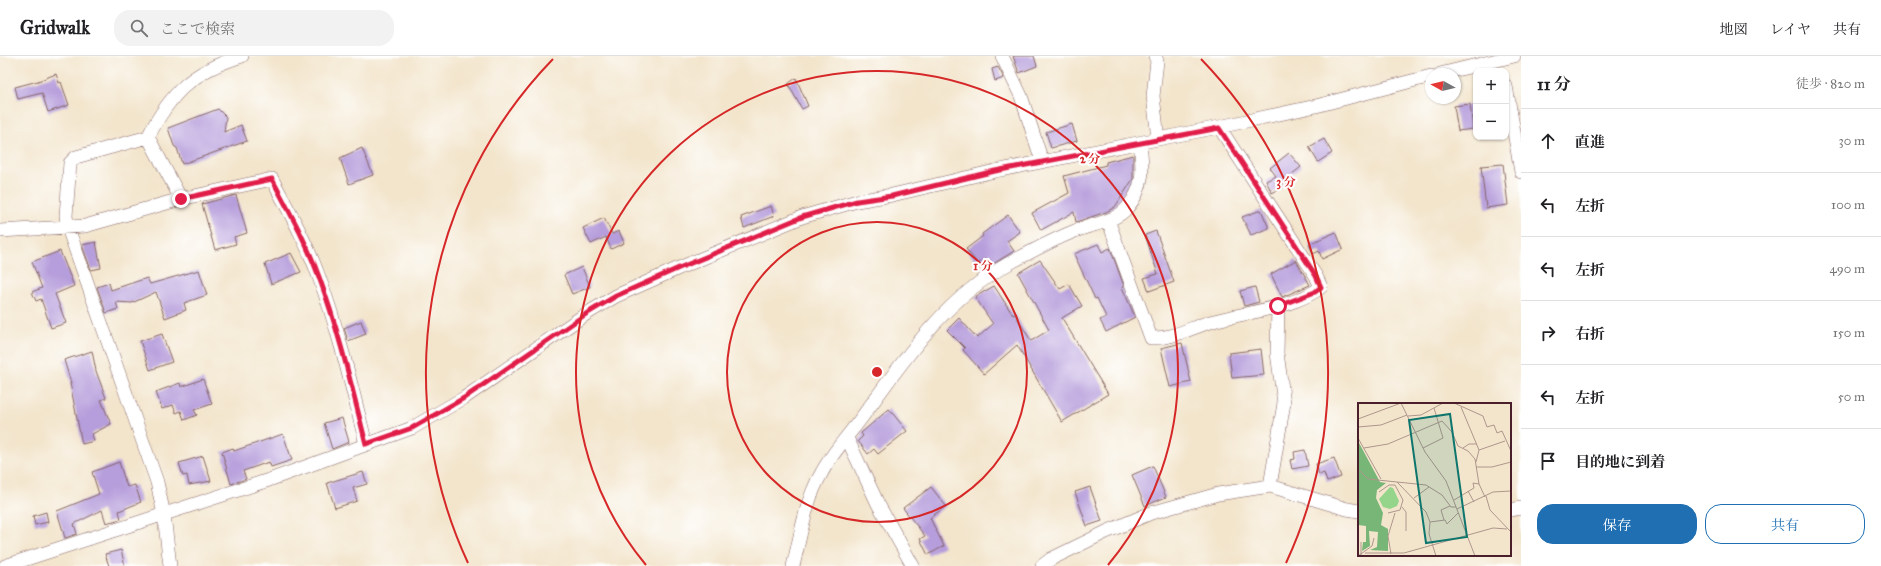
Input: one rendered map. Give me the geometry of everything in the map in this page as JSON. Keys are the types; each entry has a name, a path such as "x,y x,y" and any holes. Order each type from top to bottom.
{"street":[{"path":"170,566 164,515 157,482 68,228 66,216 70,163 76,157 148,137 160,114 175,93 205,69 242,56"},
{"path":"1002,56 1020,96 1042,161"},
{"path":"1155,56 1157,61 1153,96 1158,138"},
{"path":"1461,70 1502,62 1514,56"},
{"path":"5,566 269,480 412,428 464,398 586,314 616,296 685,265 802,217 857,201 892,196 1042,161 1140,143 1158,138 1219,128 1316,106 1425,78"},
{"path":"1509,103 1521,172"},
{"path":"1108,220 1151,338 1163,339 1210,322 1278,306 1315,292 1321,287 1316,276 1219,128"},
{"path":"148,137 181,199"},
{"path":"793,566 809,500 821,473 914,346 963,294 991,273 1037,248 1076,230 1108,220 1126,209 1140,188 1143,166 1140,143"},
{"path":"0,231 85,226 181,199 272,179 307,247 320,277 344,354 366,444"},
{"path":"1270,486 1284,403 1277,354 1278,306"},
{"path":"847,438 878,504 913,566"},
{"path":"1042,566 1051,559 1106,532 1151,513 1218,494 1270,486 1346,509 1358,511"},
{"path":"1511,510 1521,508"}],"building":[{"path":"1013,56 1034,56 1037,66 1019,73"},
{"path":"998,67 1004,78 995,81 992,69"},
{"path":"56,74 59,83 61,82 69,105 48,112 42,93 18,99 15,87 38,81"},
{"path":"796,78 808,106 802,109 788,84"},
{"path":"1470,104 1473,129 1458,131 1454,106"},
{"path":"218,109 226,117 224,132 241,125 247,141 182,164 168,128"},
{"path":"1072,124 1077,141 1051,148 1046,132"},
{"path":"1324,139 1332,153 1318,162 1309,147"},
{"path":"362,148 373,175 349,184 340,158"},
{"path":"1289,153 1301,167 1281,183 1283,187 1272,193 1266,181 1276,176 1270,168"},
{"path":"1133,155 1133,179 1115,207 1106,212 1076,222 1074,212 1041,230 1032,213 1069,193 1064,176 1106,165 1106,162"},
{"path":"1503,164 1508,205 1486,208 1481,166"},
{"path":"236,195 247,233 234,237 236,244 215,250 202,204"},
{"path":"771,206 774,216 744,228 741,217"},
{"path":"1261,210 1269,228 1251,235 1242,217"},
{"path":"1008,215 1020,232 1007,241 1014,251 990,266 985,259 978,264 966,249 983,236 982,234"},
{"path":"604,218 612,234 619,231 624,243 611,249 606,237 591,244 583,228"},
{"path":"1156,231 1174,282 1149,291 1144,278 1158,274 1145,235"},
{"path":"1336,232 1343,249 1322,259 1319,251 1313,254 1309,244"},
{"path":"96,242 101,268 91,270 82,245"},
{"path":"1098,244 1102,252 1110,248 1124,286 1122,287 1135,317 1106,332 1100,320 1106,317 1097,298 1095,299 1074,254"},
{"path":"60,251 74,286 55,294 66,323 51,328 41,299 36,301 32,292 42,288 32,262"},
{"path":"291,253 301,272 271,284 265,264"},
{"path":"1040,260 1060,289 1069,284 1082,306 1062,318 1108,394 1062,422 1017,345 984,374 963,350 965,348 947,330 959,318 977,338 993,324 975,297 994,286 1013,315 1015,314 1031,341 1049,330 1018,273"},
{"path":"1296,260 1310,285 1282,297 1271,274"},
{"path":"582,267 590,287 572,294 564,275"},
{"path":"199,270 207,295 184,303 186,310 165,318 156,292 132,303 116,302 118,309 106,313 97,287 109,283 111,290 147,278 150,284"},
{"path":"1255,287 1259,302 1244,306 1240,291"},
{"path":"361,321 366,334 348,341 344,328"},
{"path":"162,334 172,362 150,370 140,341"},
{"path":"1182,343 1191,382 1170,387 1161,348"},
{"path":"1261,349 1264,375 1232,378 1229,353"},
{"path":"92,351 96,371 106,398 101,400 111,424 92,434 94,441 82,444 71,383 64,360"},
{"path":"203,379 212,404 194,410 197,415 184,420 181,411 176,413 173,405 162,409 156,392 180,383 181,387"},
{"path":"889,409 907,431 878,454 874,449 868,454 858,441 863,436 861,433"},
{"path":"342,418 349,442 332,449 324,423"},
{"path":"283,434 292,460 271,467 269,462 243,471 246,479 231,484 222,452 233,448 234,451"},
{"path":"1305,450 1308,466 1292,469 1290,460 1295,459 1294,452"},
{"path":"203,456 211,481 189,485 187,475 183,476 179,463"},
{"path":"1334,458 1341,477 1327,482 1324,473 1319,475 1316,464"},
{"path":"119,462 127,487 135,485 141,502 119,511 121,519 106,523 102,510 74,524 77,534 65,538 57,511 99,494 92,472"},
{"path":"1153,466 1166,497 1145,506 1132,475"},
{"path":"363,472 367,484 353,488 357,501 335,508 327,483"},
{"path":"931,487 946,506 930,518 944,546 928,555 920,539 925,536 903,508"},
{"path":"1090,487 1102,521 1087,526 1075,492"},
{"path":"46,512 48,522 35,525 33,516"},
{"path":"121,550 125,566 109,566 105,554"}],"route":[{"path":"181,199 272,179 307,247 320,277 344,354 366,444 412,428 464,398 586,314 616,296 802,217 857,201 892,196 995,171 1140,143 1158,138 1219,128 1316,276 1321,287 1315,292 1278,306"}]}
